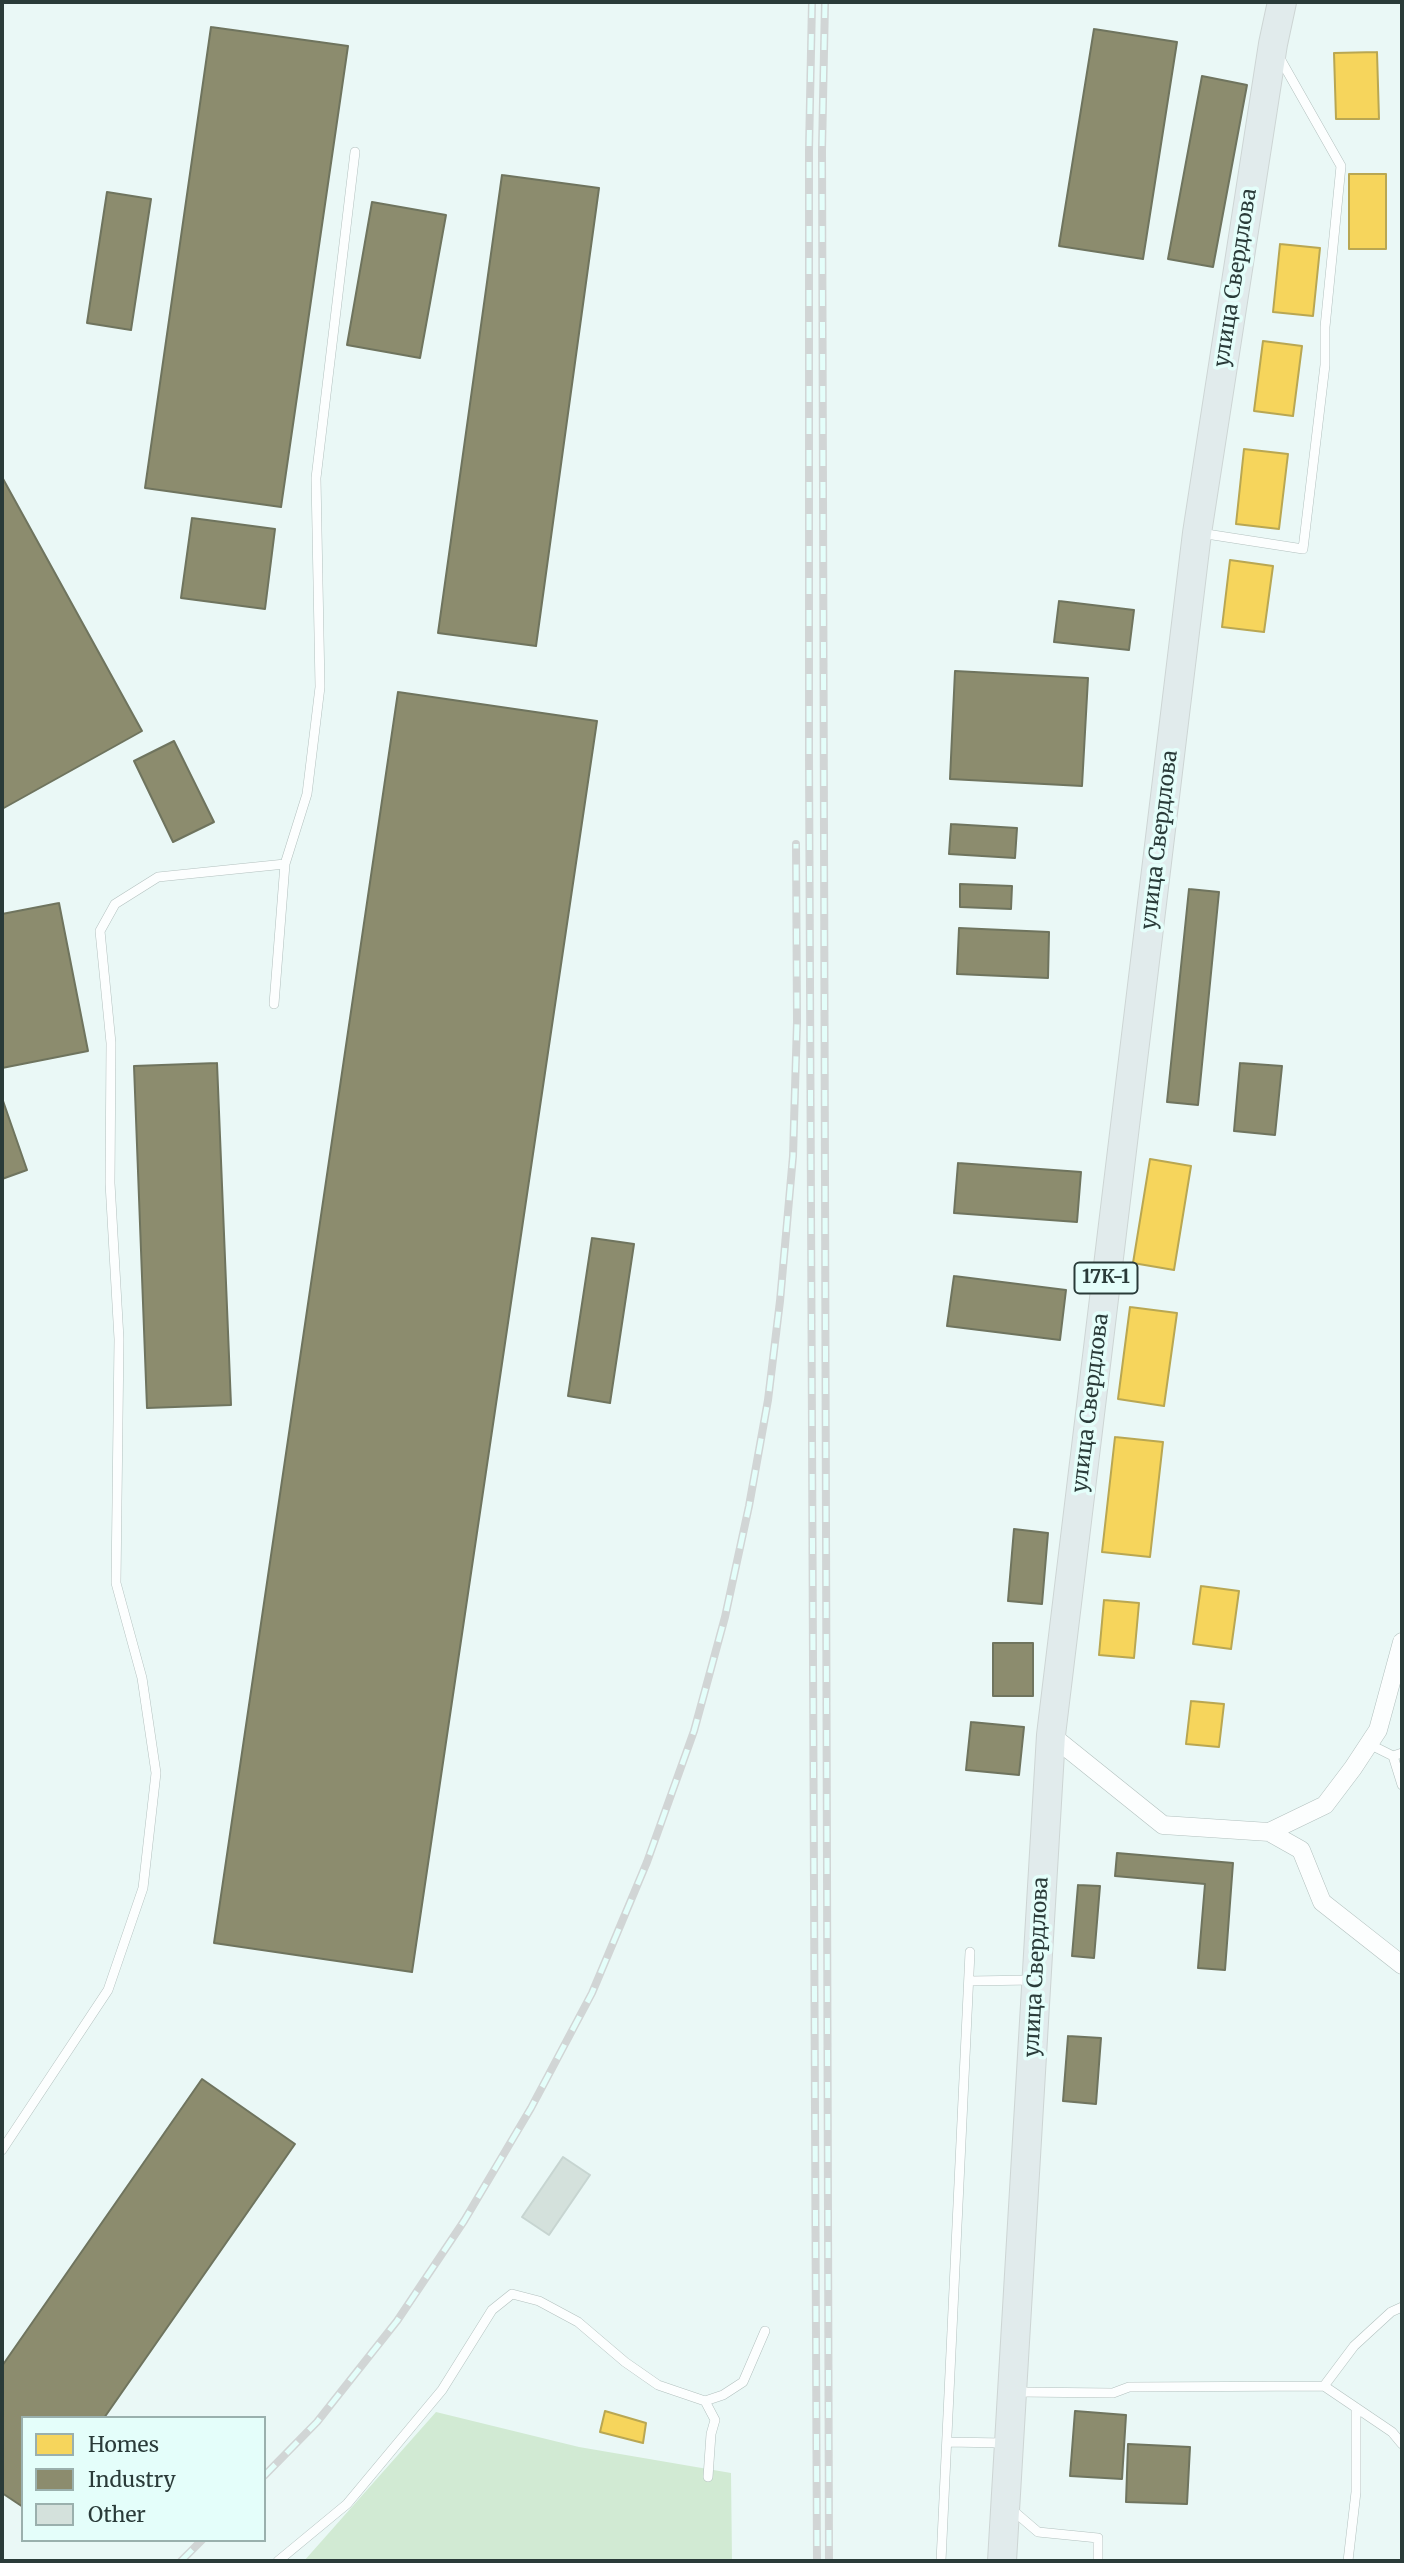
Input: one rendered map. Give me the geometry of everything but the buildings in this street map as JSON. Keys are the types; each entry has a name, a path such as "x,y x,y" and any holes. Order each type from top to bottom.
{"main road":[{"name":"улица Свердлова","path":"1002,2561 1051,1735 1197,533 1272,44 1282,2"}],"street":[{"path":"1269,1832 1325,1805 1369,1744 1378,1730 1402,1642"},
{"path":"1051,1735 1163,1825 1269,1832 1301,1850 1322,1902 1402,1965"}],"lane":[{"path":"1197,533 1303,549 1325,365 1325,327 1341,166 1272,44"},
{"path":"274,1004 285,864 307,794 320,687 316,478 355,152"},
{"path":"2,2151 108,1990 143,1888 156,1773 142,1678 116,1583 119,1339 110,1182 111,1043 100,931 115,904 158,877 285,864"},
{"path":"1369,1744 1398,1754 1402,1785"},
{"path":"941,2561 970,1952"},
{"path":"969,1981 1036,1980"},
{"path":"278,2561 347,2504 442,2390 492,2310 512,2294 538,2301 578,2322 625,2362 658,2385 705,2401 723,2395 743,2382 765,2331"},
{"path":"1324,2386 1354,2346 1391,2312 1402,2307"},
{"path":"1011,2392 1113,2393 1129,2387 1324,2386 1392,2432 1402,2444"},
{"path":"705,2401 715,2420 711,2434 708,2477"},
{"path":"1348,2561 1356,2492 1356,2407"},
{"path":"947,2442 1008,2443"},
{"path":"1005,2503 1038,2532 1098,2538 1098,2561"}],"green space":[{"path":"436,2412 579,2447 731,2473 732,2561 304,2561"}],"railway":[{"path":"812,2 809,150 809,756 817,2561"},
{"path":"825,2 822,150 829,2561"},
{"path":"266,2474 317,2422 397,2321 464,2221 531,2108 592,1993 647,1862 694,1731 725,1617 749,1506 768,1400 780,1301 793,1156 797,1022 796,844"},
{"path":"181,2561 200,2542"}]}
